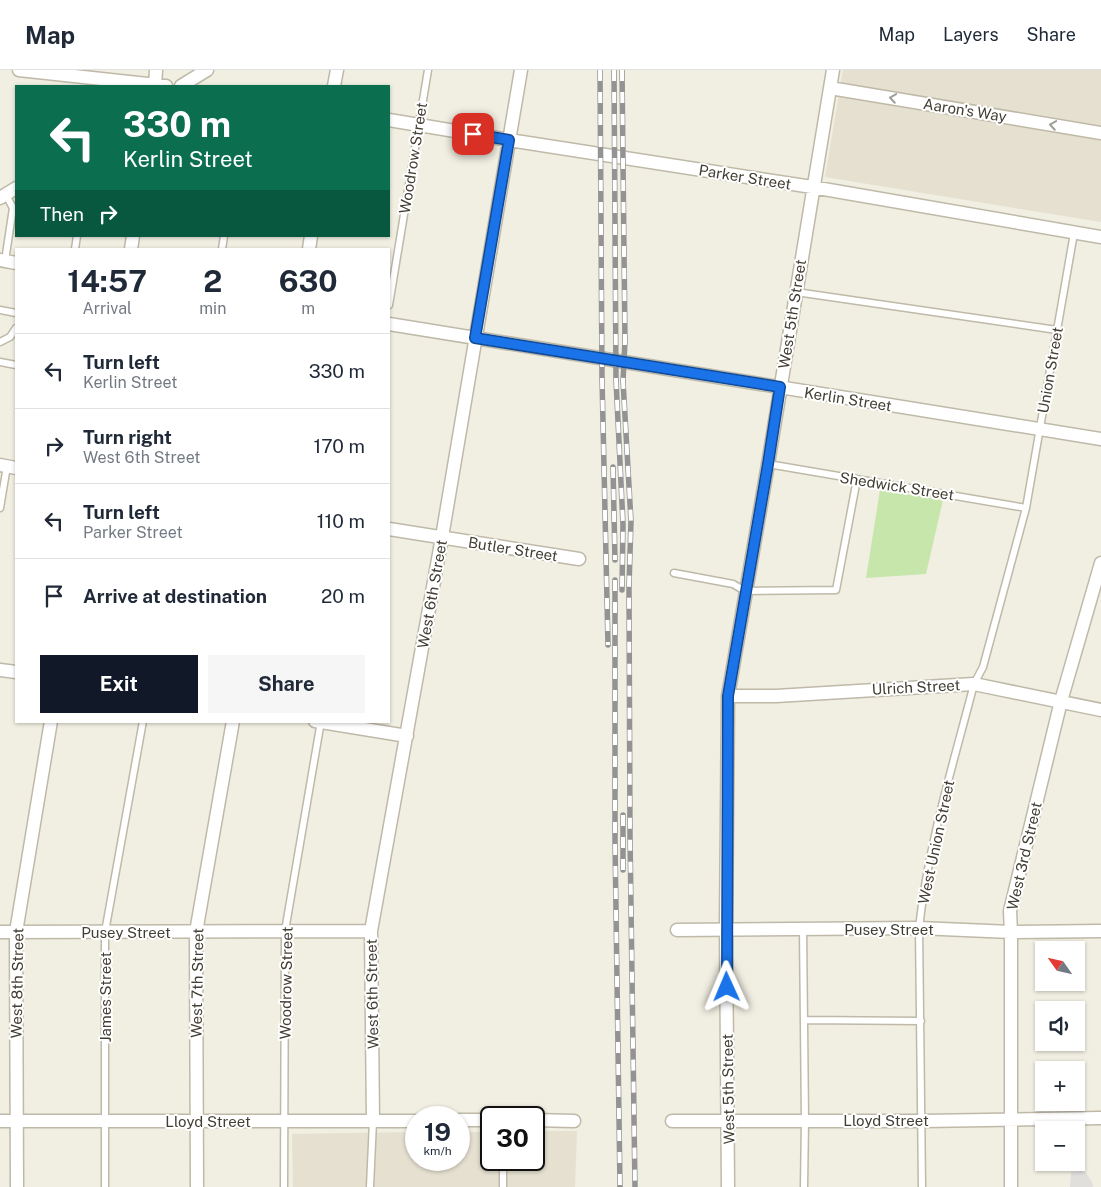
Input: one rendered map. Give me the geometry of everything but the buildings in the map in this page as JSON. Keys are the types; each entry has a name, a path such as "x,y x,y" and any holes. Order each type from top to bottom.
{"street":[{"path":"19,70 68,73 152,85"},
{"path":"156,70 159,85"},
{"path":"183,85 207,70"},
{"path":"334,85 337,70"},
{"name":"West 6th Street","path":"373,1121 371,931 442,537 521,70"},
{"name":"West 5th Street","path":"728,1187 729,1122 726,929 728,696 833,70"},
{"name":"Aaron's Way","path":"830,88 1101,133"},
{"name":"Parker Street","path":"390,120 812,187 1101,237"},
{"name":"Kerlin Street","path":"390,324 1101,439"},
{"name":"Butler Street","path":"390,529 578,560"},
{"name":"West 3rd Street","path":"1012,1187 1010,911 1061,701 1101,563"},
{"path":"0,670 15,672"},
{"name":"Ulrich Street","path":"728,696 776,696 974,684 1101,710"},
{"name":"West 8th Street","path":"17,1187 16,932 51,723"},
{"name":"West 7th Street","path":"197,1187 196,932 233,723"},
{"path":"325,723 407,736"},
{"name":"Pusey Street","path":"677,930 919,928 1011,932 1101,931"},
{"name":"Pusey Street","path":"0,932 371,931"},
{"name":"Lloyd Street","path":"672,1121 923,1121 1011,1118 1101,1118"},
{"path":"545,1120 574,1121"},
{"name":"Lloyd Street","path":"0,1121 405,1121"}],"lane":[{"name":"Woodrow Street","path":"390,299 428,70"},
{"path":"7,194 13,208 7,262"},
{"name":"Union Street","path":"1026,508 1074,233"},
{"path":"796,292 1057,330"},
{"path":"0,310 15,313"},
{"path":"0,342 10,337 15,330"},
{"path":"0,362 15,365"},
{"name":"Shedwick Street","path":"768,464 1026,508"},
{"path":"0,508 8,467"},
{"path":"674,573 733,584 745,591 836,590 857,479"},
{"name":"West Union Street","path":"922,1187 923,1121 919,928 923,892 929,858 974,684 982,667 1026,508"},
{"name":"James Street","path":"105,1187 106,932 143,723"},
{"name":"Woodrow Street","path":"284,1187 285,932 319,723"},
{"path":"802,929 805,1120 804,1187"},
{"path":"804,1020 921,1021"},
{"path":"370,1187 373,1121"},
{"path":"502,1171 503,1187"}],"shaded area":[{"path":"843,70 1101,70 1101,222 825,177"},
{"path":"545,1131 577,1131 575,1187 293,1187 292,1134 405,1132 405,1171 470,1171 470,1132 480,1132 480,1171 545,1171"},
{"path":"1085,1171 1093,1187 1070,1187 1071,1172"}],"green space":[{"path":"880,490 943,500 926,574 866,578"}],"railway":[{"path":"600,70 602,378 608,645"},
{"path":"614,70 616,380 623,524 622,590"},
{"path":"622,70 625,341 623,381 631,521 629,586 630,836 635,1187"},
{"path":"613,467 615,560"},
{"path":"615,580 615,841 620,1187"},
{"path":"623,815 623,870"}],"route":[{"path":"473,134 509,140 475,338 780,387 728,696 727,987"}]}
